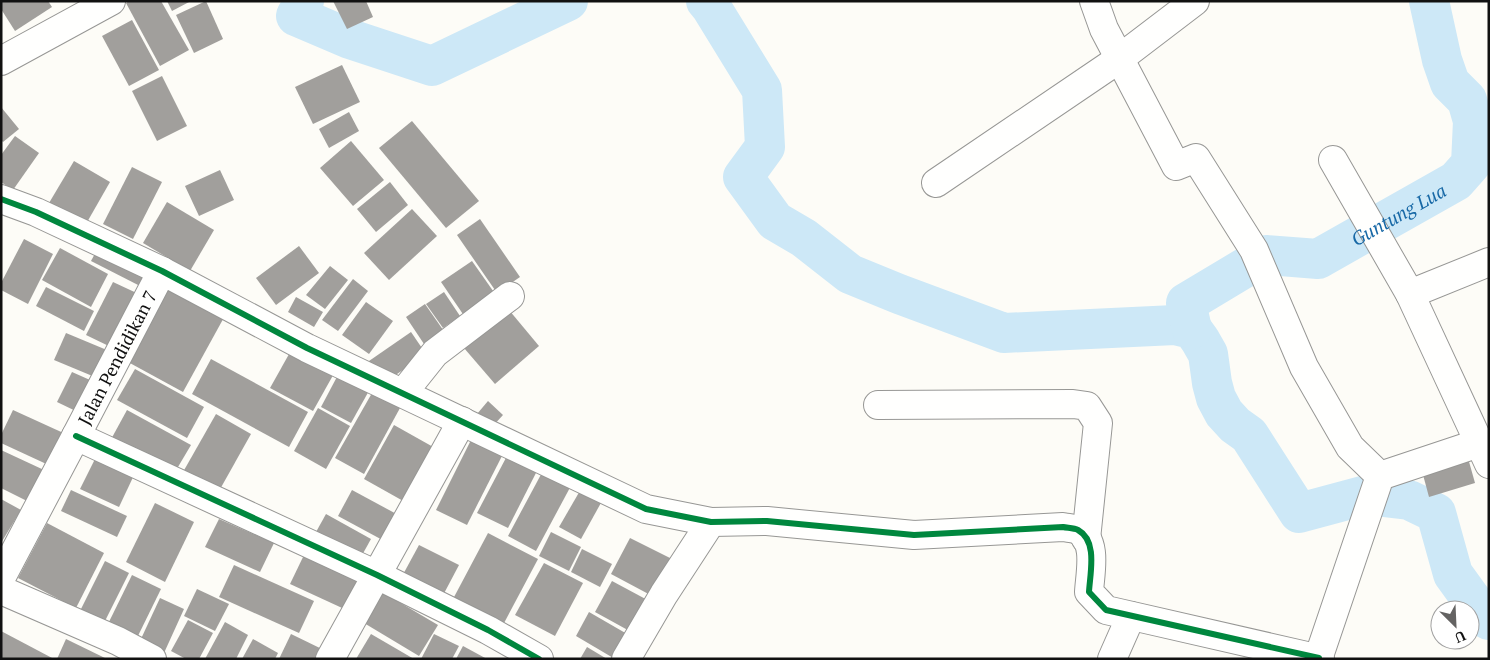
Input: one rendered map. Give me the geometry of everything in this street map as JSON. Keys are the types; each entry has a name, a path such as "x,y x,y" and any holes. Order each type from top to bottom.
{"street":[{"path":"1,61 111,1"},
{"path":"1094,1 1104,30 1118,59 1176,166 1196,158 1258,258 1304,368 1350,447 1380,476"},
{"path":"936,183 1118,59 1195,1"},
{"path":"1333,160 1410,294 1484,454 1380,476"},
{"path":"1,199 36,212 162,271 307,348 646,509 711,522 768,521 914,535 1063,527 1078,530 1086,538 1092,552 1089,592 1106,610 1319,659 1380,476"},
{"path":"1410,294 1489,262"},
{"name":"Jalan Pendidikan 7","path":"1,578 162,271"},
{"path":"403,393 435,353 510,296"},
{"path":"878,405 1073,404 1087,406 1098,423 1086,538"},
{"path":"330,659 462,422"},
{"path":"76,436 377,575 488,630 539,659"},
{"path":"626,659 664,594 711,522"},
{"path":"1,590 114,650 152,659"},
{"path":"1112,659 1131,616"}],"building":[{"path":"1,1 48,1 52,7 15,31 1,9"},
{"path":"129,1 161,1 189,50 160,66 126,3"},
{"path":"167,1 191,1 172,11"},
{"path":"206,1 223,39 194,53 176,15"},
{"path":"333,1 366,1 373,17 347,29"},
{"path":"132,20 159,70 129,86 102,36"},
{"path":"342,65 360,102 313,124 295,87"},
{"path":"162,76 187,126 157,141 132,91"},
{"path":"1,107 19,129 3,142 1,140"},
{"path":"349,112 359,131 329,148 319,129"},
{"path":"412,121 479,201 446,228 379,148"},
{"path":"15,136 39,153 13,190 1,182 1,155"},
{"path":"351,141 384,180 353,206 320,168"},
{"path":"74,161 110,182 86,224 49,203"},
{"path":"132,167 162,182 133,239 103,224"},
{"path":"220,170 234,200 199,216 185,186"},
{"path":"390,182 408,205 376,232 357,209"},
{"path":"167,202 214,230 190,271 143,243"},
{"path":"412,209 437,236 389,280 364,253"},
{"path":"480,219 520,277 497,293 457,235"},
{"path":"24,239 53,254 28,304 1,290 1,283"},
{"path":"99,246 150,272 142,287 91,261"},
{"path":"299,246 319,273 276,305 256,278"},
{"path":"60,248 108,274 91,307 42,280"},
{"path":"472,261 498,298 467,320 441,282"},
{"path":"330,266 348,280 325,309 306,295"},
{"path":"353,279 368,291 338,331 322,320"},
{"path":"113,282 143,296 117,350 86,335"},
{"path":"172,282 227,312 183,392 128,362"},
{"path":"46,287 94,311 84,331 36,306"},
{"path":"444,292 460,316 443,328 426,304"},
{"path":"296,297 323,312 314,327 288,312"},
{"path":"366,302 393,321 369,354 342,335"},
{"path":"425,304 448,337 428,350 406,317"},
{"path":"509,310 539,346 495,384 464,348"},
{"path":"411,332 426,354 384,383 369,361"},
{"path":"66,333 114,353 102,380 54,360"},
{"path":"293,347 336,370 313,411 270,388"},
{"path":"211,359 308,412 289,447 192,394"},
{"path":"135,369 204,407 187,438 117,400"},
{"path":"72,372 99,384 84,415 57,402"},
{"path":"339,373 370,389 351,423 321,407"},
{"path":"372,393 400,408 364,474 335,458"},
{"path":"488,401 503,415 492,427 477,414"},
{"path":"318,408 350,426 326,469 294,451"},
{"path":"13,410 70,436 55,468 1,443 1,435"},
{"path":"127,410 191,445 172,477 109,443"},
{"path":"216,414 251,434 219,491 183,472"},
{"path":"394,425 435,448 405,502 364,479"},
{"path":"473,436 504,452 467,525 436,510"},
{"path":"1,450 44,470 29,502 1,488"},
{"path":"508,454 538,469 508,528 477,513"},
{"path":"97,455 135,473 119,507 80,489"},
{"path":"1468,458 1475,483 1429,497 1422,471"},
{"path":"545,467 573,482 536,551 508,536"},
{"path":"581,489 602,501 581,539 559,527"},
{"path":"71,490 127,516 117,537 61,511"},
{"path":"352,490 402,517 388,543 338,516"},
{"path":"1,499 21,510 1,543"},
{"path":"155,503 194,522 165,582 126,562"},
{"path":"326,514 371,539 361,557 316,532"},
{"path":"219,519 274,543 260,572 205,547"},
{"path":"47,523 104,553 76,608 18,578"},
{"path":"551,532 581,547 569,571 539,556"},
{"path":"488,533 538,559 503,625 453,599"},
{"path":"630,538 676,561 656,598 611,574"},
{"path":"419,545 459,565 440,601 400,580"},
{"path":"582,549 612,564 600,587 571,572"},
{"path":"304,555 366,585 353,613 290,584"},
{"path":"105,561 129,573 102,627 78,615"},
{"path":"544,563 583,583 555,636 515,615"},
{"path":"234,565 314,601 299,633 219,597"},
{"path":"132,575 161,589 134,644 105,630"},
{"path":"612,581 653,603 635,634 595,612"},
{"path":"197,589 229,604 215,631 184,616"},
{"path":"382,592 438,625 419,656 364,623"},
{"path":"160,598 184,609 164,653 140,641"},
{"path":"589,612 634,638 615,659 576,636"},
{"path":"188,620 213,633 199,659 186,659 171,651"},
{"path":"225,622 248,635 236,659 205,659"},
{"path":"1,631 54,659 1,659"},
{"path":"291,634 326,651 323,659 279,659"},
{"path":"371,634 414,659 356,659"},
{"path":"434,634 459,646 452,659 421,659"},
{"path":"66,639 107,659 57,659"},
{"path":"253,639 278,653 275,659 242,659"},
{"path":"463,646 487,659 456,659"},
{"path":"587,647 607,659 580,659"}],"waterway":[{"path":"304,1 296,16 350,39 432,66 568,1"},
{"path":"706,1 762,90 765,147 743,177 775,221 804,238 850,274 1004,333 1175,325 1192,329 1208,354 1216,398 1224,413 1235,425 1249,435 1299,513 1366,495 1409,500 1436,513 1453,574 1484,617 1489,620"},
{"name":"Guntung Lua","path":"1192,329 1186,303 1266,255 1318,259 1456,181 1471,164 1473,121 1467,100 1450,83 1442,60 1429,1"}],"cycle path":[{"path":"1,199 36,212 162,271 307,348 646,509 711,522 767,521 914,535 1063,527 1075,529 1084,535 1091,549 1089,592 1106,610 1319,658"},
{"path":"76,436 377,575 488,630 539,659"}]}
